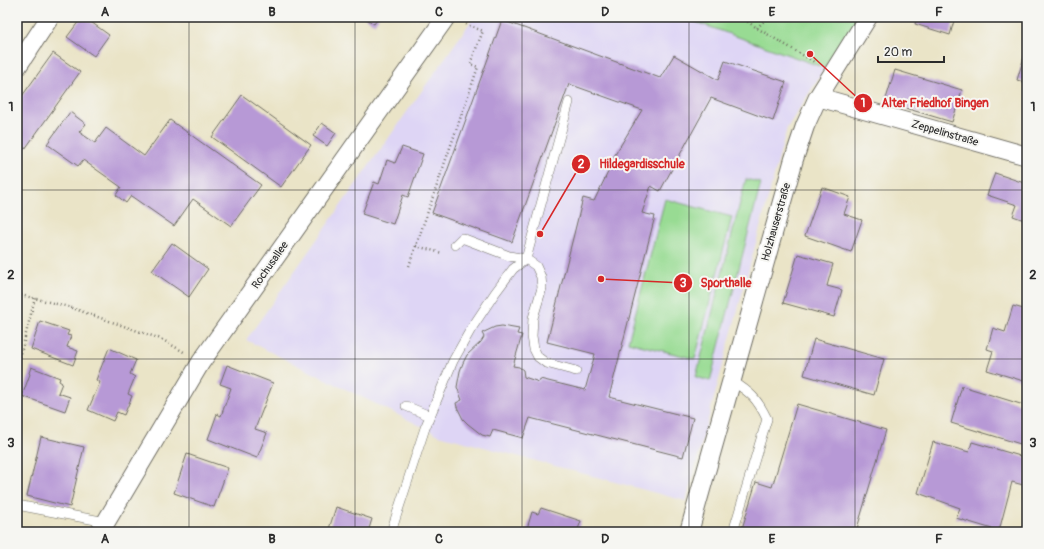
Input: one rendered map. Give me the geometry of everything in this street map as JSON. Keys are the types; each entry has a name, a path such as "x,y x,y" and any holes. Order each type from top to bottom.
{"street":[{"path":"17,67 50,17"},
{"name":"Holzhauserstraße","path":"689,532 794,159 805,126 818,97 868,17"},
{"name":"Rochusallee","path":"103,527 201,362 454,19"},
{"name":"Zeppelinstraße","path":"818,97 1027,156"}],"lane":[{"path":"391,532 430,416 453,361 471,328 495,293 513,270 526,259 569,102"},
{"path":"455,245 462,238 509,256 526,259 536,266 541,277 542,288 534,318 532,336 534,349 538,357 546,363 576,371"},
{"path":"731,380 753,395 758,401 767,419 733,532"},
{"path":"406,406 430,416"},
{"name":"Rochusallee","path":"17,505 103,527"}],"path":[{"path":"741,17 814,62"},
{"path":"757,28 768,17"},
{"path":"409,266 478,67 470,64 483,31 454,19"},
{"path":"416,246 444,253 446,242 455,245"},
{"path":"17,294 69,307 161,339 201,362"},
{"path":"17,369 35,298"}],"shaded area":[{"path":"474,17 682,17 825,68 787,128 686,501 439,435 246,340"}],"green space":[{"path":"682,17 860,17 825,68"},
{"path":"746,179 761,183 710,381 696,377"},
{"path":"665,199 732,217 695,359 628,342"}],"building":[{"path":"82,17 109,35 94,56 67,37"},
{"path":"364,17 379,17 374,24"},
{"path":"917,17 955,17 950,35 915,24"},
{"path":"502,20 660,78 674,55 718,80 725,61 786,82 773,121 711,98 660,191 651,186 642,213 655,216 609,397 693,418 683,457 530,418 523,438 493,430 490,437 482,435 468,424 463,419 457,407 456,403 462,400 457,387 460,371 467,355 481,342 484,337 482,333 495,327 502,326 519,329 517,334 522,335 513,366 519,367 523,370 524,377 539,382 540,379 585,390 595,354 547,342 583,198 594,201 612,164 610,163 642,110 569,84 512,242 432,213"},
{"path":"1027,47 1027,83 1017,80"},
{"path":"53,53 80,72 25,149 17,143 17,103"},
{"path":"895,70 962,90 952,122 885,102"},
{"path":"242,95 311,145 281,187 212,137"},
{"path":"70,112 86,124 79,132 95,143 106,128 144,156 170,120 261,185 231,226 193,199 174,226 131,196 126,203 116,195 121,187 83,160 78,166 47,144"},
{"path":"322,123 336,133 327,146 313,136"},
{"path":"402,147 423,154 408,197 403,195 393,224 362,214 374,182 379,184 387,160 395,163"},
{"path":"995,173 1027,184 1027,221 1013,216 1017,205 987,195"},
{"path":"17,177 21,178 17,189"},
{"path":"822,187 850,197 844,214 862,220 851,252 805,236"},
{"path":"172,243 208,269 189,297 152,271"},
{"path":"798,254 833,264 827,286 842,290 834,317 783,303"},
{"path":"1013,306 1027,310 1027,382 987,370 993,351 987,349 993,328 1005,332"},
{"path":"40,321 69,331 67,335 71,336 67,347 78,351 73,365 31,349"},
{"path":"814,339 884,359 874,395 804,375"},
{"path":"109,348 136,360 130,374 135,377 128,394 132,396 124,415 117,412 113,421 88,410 100,382 96,380"},
{"path":"227,365 273,383 255,429 267,433 257,458 208,439 217,414 221,416 231,388 220,384"},
{"path":"31,367 60,378 59,381 62,383 58,393 70,397 65,411 22,396"},
{"path":"962,386 1027,406 1027,446 951,423"},
{"path":"797,404 886,430 856,532 741,532 756,482 772,487"},
{"path":"41,437 84,447 70,507 27,496"},
{"path":"933,442 969,452 972,442 1027,458 1027,486 1012,482 999,531 956,518 960,508 918,493"},
{"path":"187,454 228,468 214,507 174,493"},
{"path":"336,507 372,519 368,532 328,532"},
{"path":"541,508 581,521 577,532 526,532 532,512 538,514"}],"place":[{"name":"Alter Friedhof Bingen","path":"810,54"},
{"name":"Hildegardisschule","path":"540,234"},
{"name":"Sporthalle","path":"601,279"}]}
